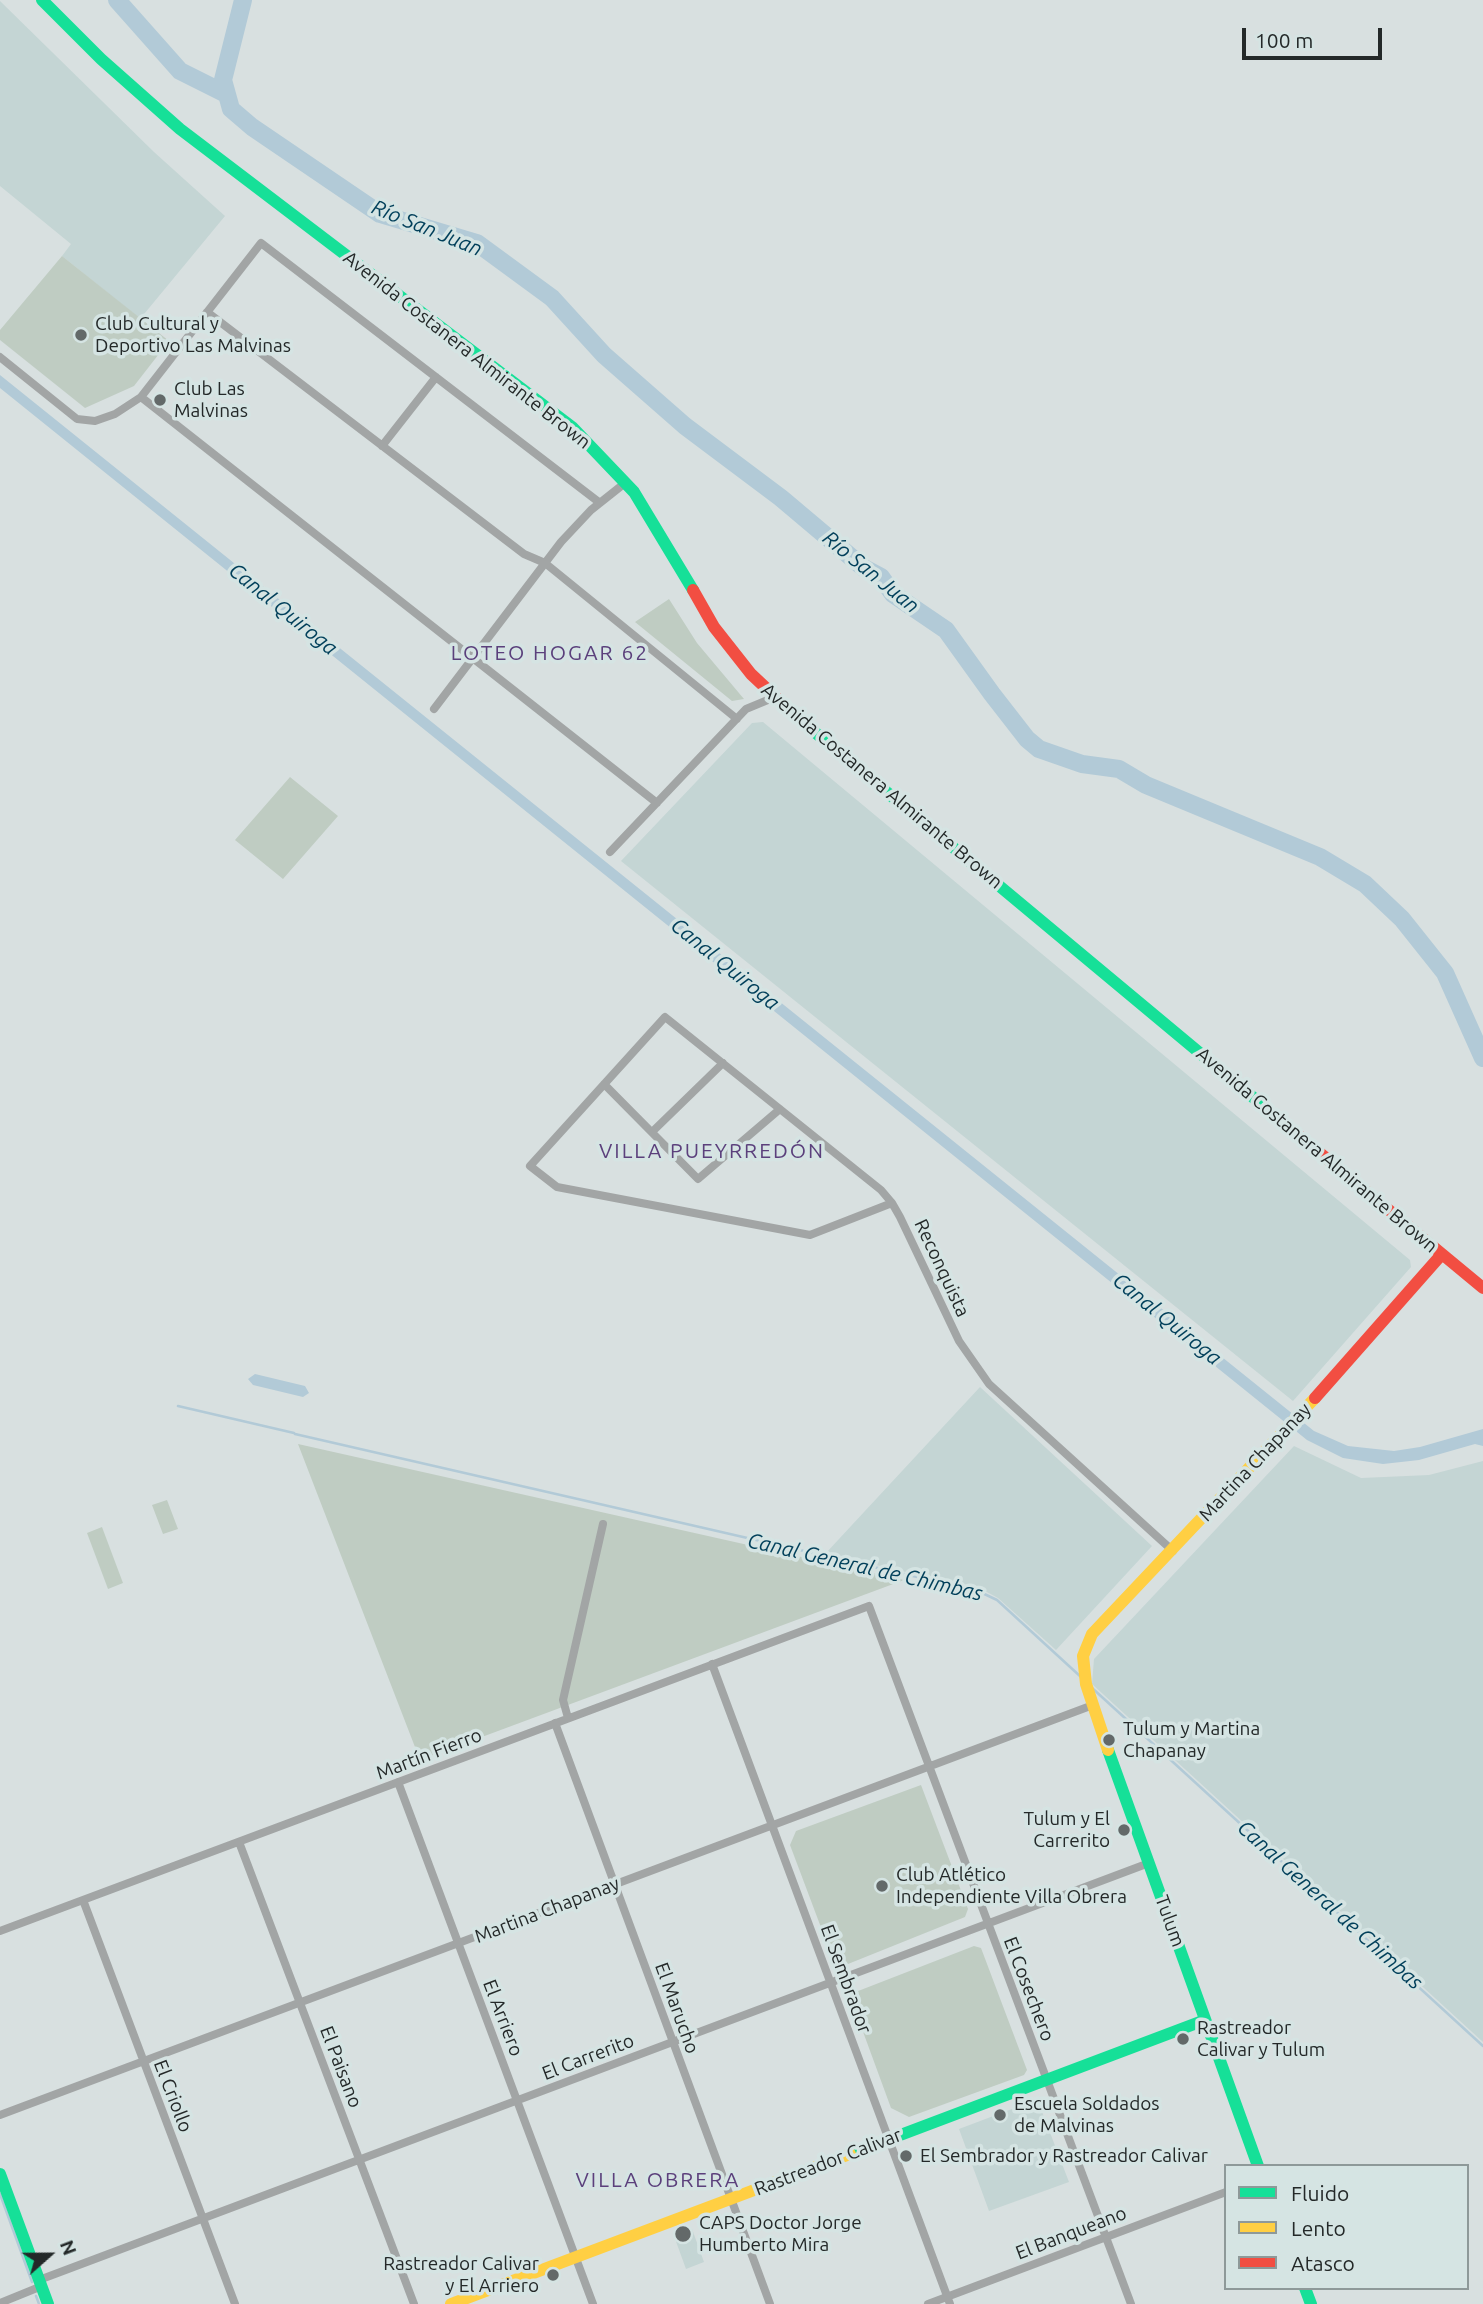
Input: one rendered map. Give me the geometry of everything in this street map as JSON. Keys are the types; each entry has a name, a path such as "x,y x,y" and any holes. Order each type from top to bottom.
{"main road":[{"name":"Avenida Costanera Almirante Brown","path":"42,0 100,59 171,122 561,418 592,445 625,482 659,529 714,628 740,662 775,697 1483,1288"},
{"name":"Martina Chapanay","path":"1085,1680 1083,1656 1093,1634 1289,1427 1442,1254"},
{"name":"Tulum","path":"1085,1680 1257,2164"},
{"name":"Rastreador Calivar","path":"451,2304 1205,2020"},
{"path":"0,2174 48,2304"}],"street":[{"path":"0,357 79,420 105,418 141,397 261,243 600,503"},
{"path":"207,312 524,554 545,563 737,719"},
{"path":"382,446 436,377"},
{"path":"141,397 657,803"},
{"path":"434,709 545,563 600,503 625,482"},
{"path":"610,852 746,709 775,697"},
{"name":"Reconquista","path":"604,1084 665,1017 881,1190 892,1203 959,1341 989,1384 1173,1551"},
{"path":"652,1132 723,1063"},
{"path":"780,1109 698,1179 604,1084 530,1166 557,1187 810,1235 892,1203"},
{"path":"568,1718 563,1700 603,1524"},
{"name":"Martín Fierro","path":"0,1931 869,1606"},
{"name":"El Cosechero","path":"869,1606 1131,2304"},
{"name":"El Sembrador","path":"712,1664 949,2300"},
{"name":"Martina Chapanay","path":"0,2115 1093,1705"},
{"name":"El Marucho","path":"555,1723 770,2304"},
{"name":"El Arriero","path":"398,1782 593,2304"},
{"name":"El Paisano","path":"239,1842 414,2304"},
{"name":"El Carrerito","path":"0,2303 40,2283 202,2218 1149,1863"},
{"name":"El Criollo","path":"83,1900 234,2304"},
{"name":"El Banqueano","path":"928,2304 949,2300 1224,2193"}],"shaded area":[{"path":"0,1 154,152 225,216 140,319 62,256 71,244 0,186"},
{"name":"Club Cultural y Deportivo Las Malvinas","path":"62,256 169,341 134,386 85,408 0,340 0,330"},
{"path":"669,599 697,643 744,699 732,701 635,622"},
{"path":"763,722 1410,1260 1411,1267 1293,1401 621,861 752,723"},
{"path":"290,777 338,816 283,879 235,840"},
{"path":"980,1387 1152,1546 1056,1650 998,1598 985,1591 826,1553"},
{"path":"298,1444 904,1580 420,1760"},
{"path":"1294,1446 1361,1478 1429,1475 1483,1461 1483,2042 1092,1684 1094,1659"},
{"path":"167,1500 178,1529 163,1534 152,1505"},
{"path":"102,1527 123,1583 108,1589 87,1533"},
{"name":"Club Atlético Independiente Villa Obrera","path":"921,1785 968,1909 965,1917 843,1966 834,1962 790,1845 796,1831"},
{"path":"974,1946 981,1948 1027,2070 1024,2075 909,2117 891,2108 851,1999 853,1993"},
{"path":"1033,2101 1039,2104 1069,2182 989,2211 959,2129"},
{"path":"692,2229 704,2262 686,2269 674,2236"}],"water":[{"name":"Canal Quiroga","path":"0,375 1314,1431 1348,1446 1394,1451 1420,1447 1483,1429 1483,1446 1475,1444 1419,1460 1383,1464 1343,1458 1307,1440 0,388"},
{"path":"255,1374 305,1386 309,1393 303,1397 253,1385 248,1379"}],"waterway":[{"name":"Río San Juan","path":"117,0 180,71 224,93"},
{"name":"Río San Juan","path":"243,0 223,80 231,109 252,127 380,214 477,243 552,298 604,355 685,426 781,498 864,568 881,577 893,594 946,630 1027,739 1039,749 1082,764 1119,769 1146,785 1320,857 1365,884 1402,919 1445,973 1483,1058"},
{"name":"Canal General de Chimbas","path":"178,1406 294,1433"},
{"name":"Canal General de Chimbas","path":"295,1434 978,1591 997,1600 1081,1677"},
{"name":"Canal General de Chimbas","path":"1091,1687 1483,2046"},
{"path":"0,2194 32,2282"},
{"path":"36,2296 39,2304"}],"traffic: fast":[{"path":"42,0 101,59 180,129 572,427 634,492 693,590"},
{"path":"799,719 1291,1129"},
{"path":"1108,1750 1257,2164"},
{"path":"850,2154 1205,2020"},
{"path":"0,2174 48,2304"},
{"path":"1306,2290 1311,2304"}],"traffic: slow":[{"path":"1108,1750 1086,1684 1083,1656 1092,1634 1315,1398"},
{"path":"451,2304 850,2154"}],"traffic: jam":[{"path":"693,590 714,627 751,674 799,719"},
{"path":"1291,1129 1483,1288"},
{"path":"1315,1398 1442,1254"}],"place":[{"name":"Club Cultural y Deportivo Las Malvinas","path":"81,335"},
{"name":"Club Las Malvinas","path":"160,400"},
{"name":"Tulum y Martina Chapanay","path":"1109,1740"},
{"name":"Tulum y El Carrerito","path":"1124,1830"},
{"name":"Club Atlético Independiente Villa Obrera","path":"882,1886"},
{"name":"Rastreador Calivar y Tulum","path":"1183,2039"},
{"name":"Escuela Soldados de Malvinas","path":"1000,2115"},
{"name":"El Sembrador y Rastreador Calivar","path":"906,2156"},
{"name":"CAPS Doctor Jorge Humberto Mira","path":"683,2234"},
{"name":"Rastreador Calivar y El Arriero","path":"553,2275"}],"district":[{"name":"LOTEO HOGAR 62","path":"550,653"},
{"name":"VILLA PUEYRREDÓN","path":"712,1151"},
{"name":"VILLA OBRERA","path":"658,2180"}]}
